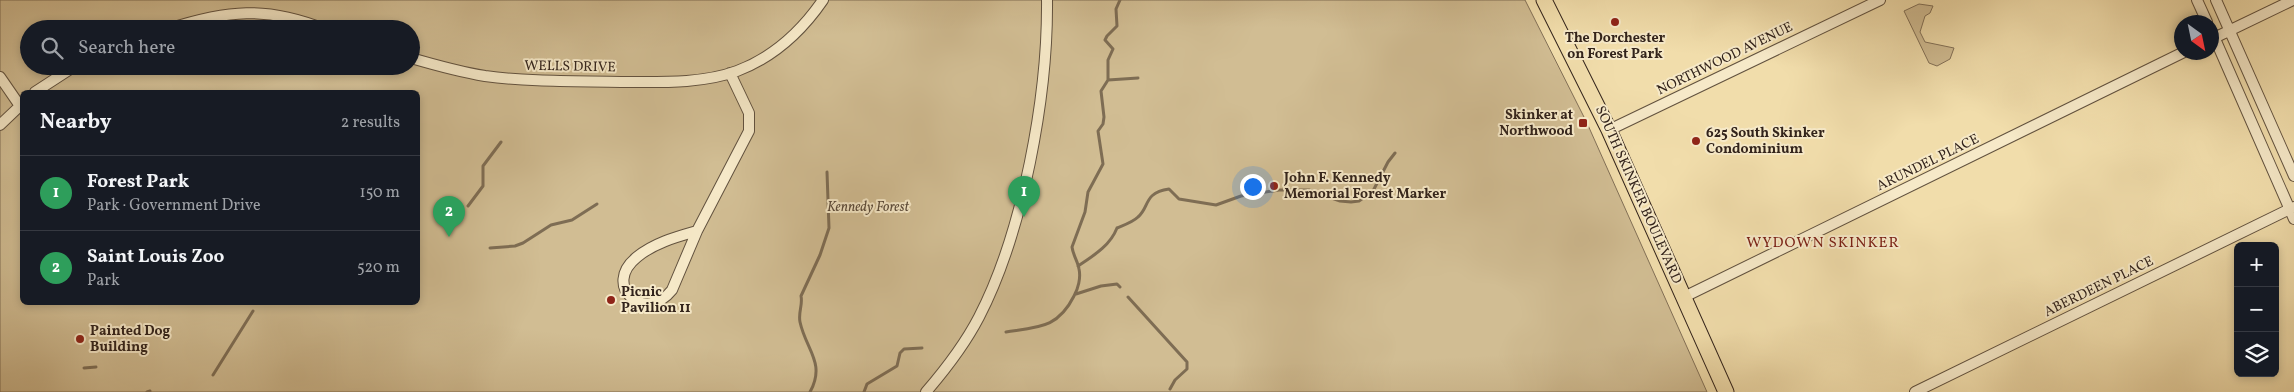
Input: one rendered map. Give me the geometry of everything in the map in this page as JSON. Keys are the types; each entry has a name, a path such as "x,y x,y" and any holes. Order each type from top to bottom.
{"main road":[{"name":"SOUTH SKINKER BOULEVARD","path":"1544,0 1609,130 1726,392"}],"street":[{"name":"WELLS DRIVE","path":"420,60 483,76 530,80 642,82 700,78 730,73 750,65 780,48 814,14 823,0"},
{"path":"926,392 978,319 1005,254 1032,144 1045,65 1047,0"},
{"name":"NORTHWOOD AVENUE","path":"1609,130 1880,0"},
{"path":"2197,0 2204,15"},
{"path":"2216,0 2294,176"},
{"path":"2219,34 2230,31 2293,0"},
{"path":"202,20 217,16 261,13 299,20"},
{"path":"2219,51 2292,208 2294,219"},
{"name":"ARUNDEL PLACE","path":"1684,297 2174,57"},
{"path":"697,231 655,246 637,257 627,267 623,277 622,282 628,294 644,304 661,301 672,290 697,231 749,131 749,113 746,102 730,73"},
{"path":"38,90 61,75"},
{"path":"0,77 20,104"},
{"path":"0,125 20,106"},
{"name":"ABERDEEN PLACE","path":"1915,392 2292,208"}],"green space":[{"name":"Kennedy Forest","path":"0,0 1525,0 1587,123 1707,392 0,392"},
{"path":"1919,4 1933,6 1930,13 1925,16 1920,32 1925,42 1954,48 1950,59 1937,66 1929,63 1904,11"}],"waterway":[{"path":"1006,332 1038,327 1054,320 1068,307 1077,290 1080,272 1072,247 1085,212 1088,192 1103,164 1098,131 1103,124 1104,117 1101,91 1108,80 1108,60 1113,49 1105,40 1117,26 1116,9 1120,0"},
{"path":"1108,80 1138,78"},
{"path":"468,206 483,186 483,166 501,142"},
{"path":"1078,266 1106,245 1117,228 1138,217 1151,197 1161,191 1169,189 1179,199 1216,205 1241,196 1279,190 1309,190 1340,201 1359,201 1373,191 1388,162 1395,153"},
{"path":"810,392 816,373 813,357 800,322 801,296 820,255 829,228 827,172"},
{"path":"490,248 515,246 523,243 551,225 572,220 597,204"},
{"path":"1076,294 1101,286 1117,284 1120,287"},
{"path":"1128,297 1187,362 1187,369 1175,380 1170,389"},
{"path":"213,375 253,311"},
{"path":"864,392 867,384 897,366 900,353 904,349 922,348"},
{"path":"84,368 96,367"}],"place":[{"name":"The Dorchester on Forest Park","path":"1615,22"},
{"name":"Skinker at Northwood","path":"1583,123"},
{"name":"625 South Skinker Condominium","path":"1696,141"},
{"name":"John F. Kennedy Memorial Forest Marker","path":"1274,186"},
{"name":"Forest Park","path":"1024,217"},
{"name":"Saint Louis Zoo","path":"449,237"},
{"name":"Picnic Pavilion 11","path":"611,300"},
{"name":"Painted Dog Building","path":"80,339"}],"district":[{"name":"WYDOWN SKINKER","path":"1823,243"}]}
